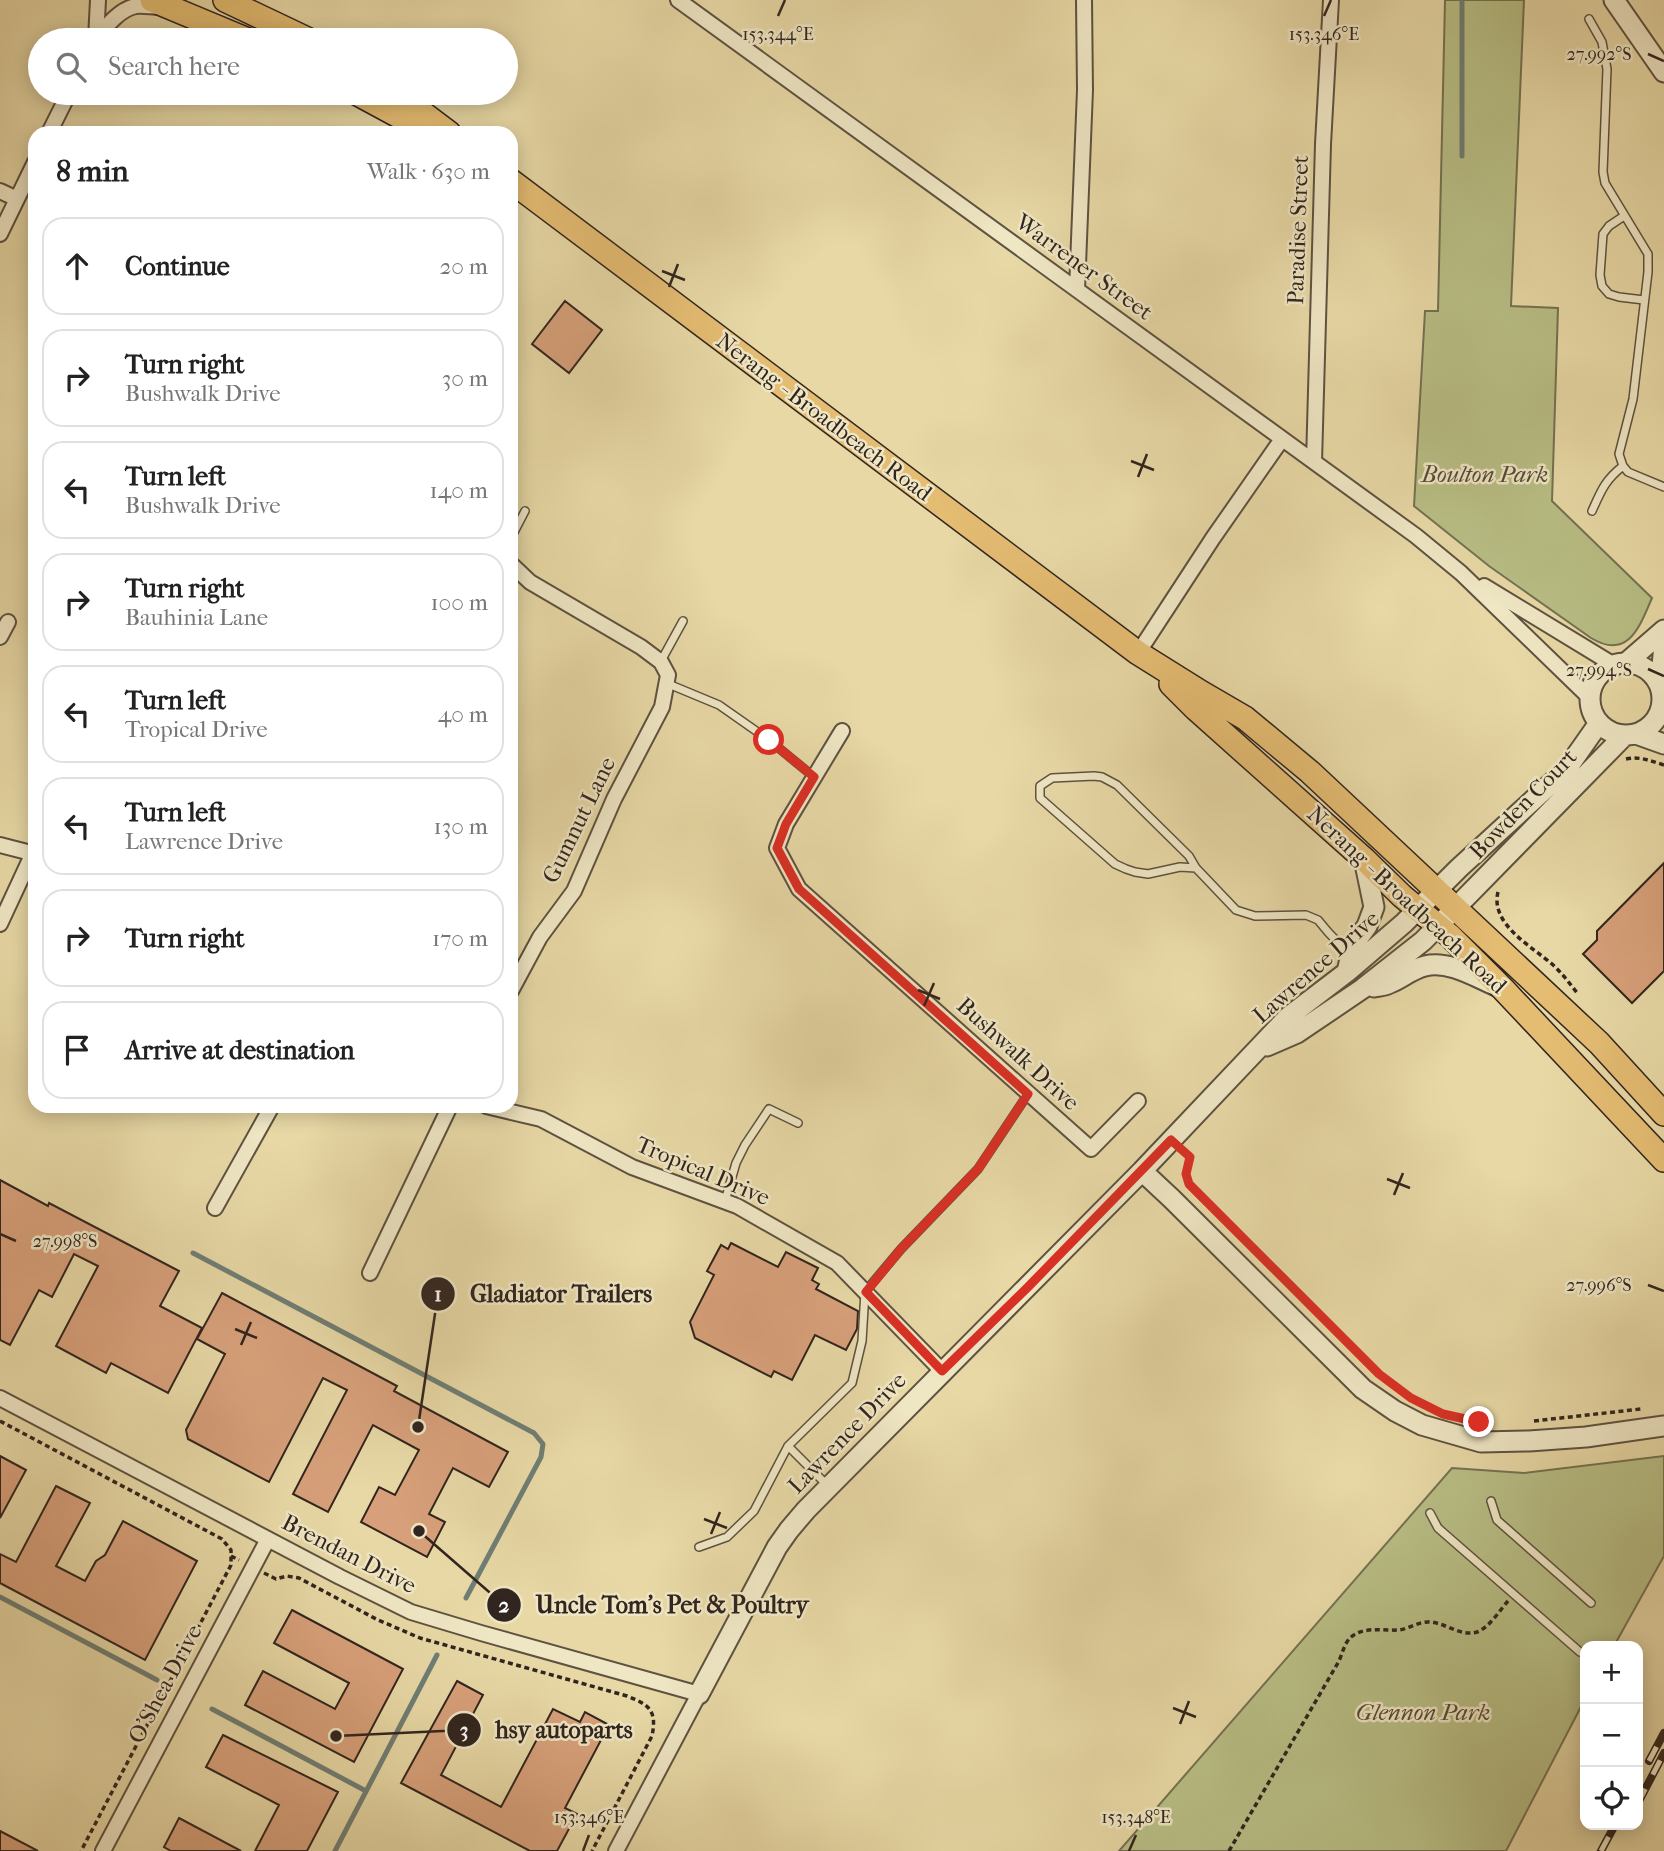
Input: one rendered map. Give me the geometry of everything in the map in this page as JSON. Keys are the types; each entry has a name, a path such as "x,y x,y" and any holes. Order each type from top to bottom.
{"main road":[{"path":"225,0 284,28"},
{"path":"160,4 219,28"},
{"path":"378,105 417,126"},
{"path":"412,105 440,126"},
{"name":"Nerang - Broadbeach Road","path":"518,186 1138,653 1245,718 1310,772 1457,908 1599,1043 1664,1114"},
{"name":"Nerang - Broadbeach Road","path":"1138,653 1196,709 1438,926 1503,989 1664,1160"}],"street":[{"path":"97,28 98,0"},
{"name":"Warrener Street","path":"678,0 1416,536 1461,573 1590,698"},
{"path":"1077,290 1085,90 1084,0"},
{"name":"Paradise Street","path":"1314,462 1323,144 1331,0"},
{"path":"1614,0 1664,72"},
{"path":"107,28 121,13 131,8 160,4"},
{"path":"52,126 63,105"},
{"path":"0,234 28,176"},
{"path":"0,191 17,199"},
{"path":"1138,653 1213,538 1283,439"},
{"path":"518,571 530,582 641,647 661,662"},
{"name":"Warrener Street","path":"1461,573 1620,664"},
{"path":"0,637 8,622"},
{"path":"1664,630 1620,664 1597,677 1592,685 1590,698 1592,713 1599,723 1612,733 1664,744"},
{"path":"1630,735 1647,729 1661,710 1664,645"},
{"name":"Gumnut Lane","path":"518,978 540,937 574,891 635,757 662,708 668,675 661,662"},
{"path":"1620,664 1635,664 1649,670 1662,694"},
{"name":"Bowden Court","path":"1437,890 1566,770 1599,723"},
{"name":"Bushwalk Drive","path":"842,731 786,824 777,848 799,889 1091,1149 1138,1101"},
{"name":"Bowden Court","path":"1457,908 1630,735"},
{"path":"0,845 28,852"},
{"path":"1349,964 1353,945 1367,926 1374,907 1364,859"},
{"path":"0,924 28,866"},
{"name":"Lawrence Drive","path":"616,1851 778,1547 806,1510 1142,1171 1288,1017 1418,909 1437,890"},
{"name":"Lawrence Drive","path":"1257,1051 1297,1033 1362,989 1423,941 1457,908"},
{"path":"1362,989 1389,984 1425,966 1448,966 1503,989"},
{"path":"215,1208 268,1113"},
{"path":"370,1273 447,1113"},
{"name":"Tropical Drive","path":"516,1113 541,1119 632,1167 737,1206 837,1263 942,1371"},
{"path":"1142,1171 1363,1389 1395,1411 1422,1424 1480,1442 1586,1437 1664,1426"},
{"name":"Brendan Drive","path":"0,1398 386,1600 429,1618 699,1693"},
{"name":"O'Shea Drive","path":"103,1851 268,1539"}],"lane":[{"path":"1589,19 1602,42 1607,69 1603,172 1605,183 1648,254 1633,399 1619,454 1628,472 1664,488"},
{"path":"1623,216 1603,234 1600,275 1602,286 1609,294 1644,300"},
{"path":"1592,510 1605,483 1623,466"},
{"path":"518,524 525,511"},
{"path":"661,662 682,621"},
{"path":"666,683 719,705 769,740 814,777"},
{"path":"1196,868 1180,867 1148,874 1115,864 1040,798 1040,786 1052,778 1094,776 1117,785 1189,856 1196,868 1236,910 1255,916 1306,915 1318,920 1349,964"},
{"path":"699,1547 727,1537 754,1511 788,1446 852,1382 862,1341 866,1292 901,1249 978,1169 1028,1094"},
{"path":"725,1201 736,1163 769,1109 798,1123"},
{"path":"788,1446 829,1486"},
{"path":"1491,1501 1497,1520 1591,1603"},
{"path":"1430,1513 1438,1528 1580,1652"}],"path":[{"path":"1171,1140 1190,1157 1186,1174 1189,1184 1379,1374 1411,1398"},
{"path":"1531,1421 1651,1408"},
{"path":"0,1422 222,1539 231,1550 231,1565 81,1851"},
{"path":"231,1556 276,1579 287,1576 299,1578 376,1619 420,1638 627,1696 647,1706 655,1718 652,1736 592,1851"},
{"path":"1229,1851 1351,1637 1366,1630 1401,1630 1430,1622 1464,1633 1480,1631 1514,1595"}],"green space":[{"name":"Boulton Park","path":"1445,0 1524,0 1511,306 1558,308 1552,501 1652,598 1637,629 1624,643 1604,644 1591,638 1489,566 1414,506 1425,311 1438,311"},
{"name":"Glennon Park","path":"1664,1456 1664,1556 1617,1641 1580,1641 1580,1709 1506,1851 1119,1851 1452,1468 1524,1473"}],"building":[{"path":"565,301 602,330 569,373 532,344"},
{"path":"1664,863 1664,971 1632,1003 1583,954 1597,940 1597,931"},
{"path":"0,1180 179,1271 160,1306 202,1328 168,1393 111,1363 106,1373 56,1346 98,1266 74,1254 52,1297 39,1290 10,1345 0,1340"},
{"path":"731,1243 778,1267 786,1252 818,1268 812,1280 819,1284 816,1289 858,1311 857,1329 846,1350 815,1335 792,1380 774,1371 771,1377 695,1338 690,1322 714,1275 707,1271 721,1245 728,1249"},
{"path":"222,1293 397,1386 394,1391 508,1452 489,1487 453,1468 429,1514 445,1522 427,1557 361,1522 379,1487 395,1495 419,1450 373,1425 328,1512 293,1494 347,1390 323,1378 269,1482 188,1439 186,1430 225,1354 197,1339"},
{"path":"0,1456 26,1470 0,1518"},
{"path":"56,1486 90,1503 56,1566 85,1581 96,1561 105,1555 123,1521 197,1561 145,1660 0,1583 0,1554 16,1562"},
{"path":"292,1610 403,1669 354,1762 245,1705 263,1671 335,1709 349,1683 274,1643"},
{"path":"457,1681 483,1695 441,1775 501,1807 553,1709 580,1722 585,1712 609,1725 565,1808 577,1814 557,1851 530,1851 401,1783"},
{"path":"223,1735 338,1792 307,1851 255,1851 279,1805 206,1767"},
{"path":"179,1818 241,1851 171,1851 164,1847"},
{"path":"0,1831 38,1851 0,1851"}],"waterway":[{"path":"1462,0 1462,156"},
{"path":"193,1253 534,1433 543,1444 541,1457 466,1598"},
{"path":"0,1597 157,1680"},
{"path":"335,1851 437,1655"},
{"path":"212,1709 366,1791"}],"railway":[{"path":"1649,1761 1664,1733"},
{"path":"1643,1793 1664,1753"},
{"path":"1601,1851 1612,1830"}],"place":[{"name":"Gladiator Trailers","path":"418,1427"},
{"name":"Uncle Tom's Pet & Poultry","path":"419,1531"},
{"name":"hsy autoparts","path":"336,1736"}],"route":[{"path":"769,740 814,777 786,824 777,848 799,889 1028,1094 978,1169 901,1249 866,1292 942,1371 1171,1140 1190,1157 1186,1166 1189,1184 1379,1374 1411,1398 1443,1414 1479,1422"}]}
